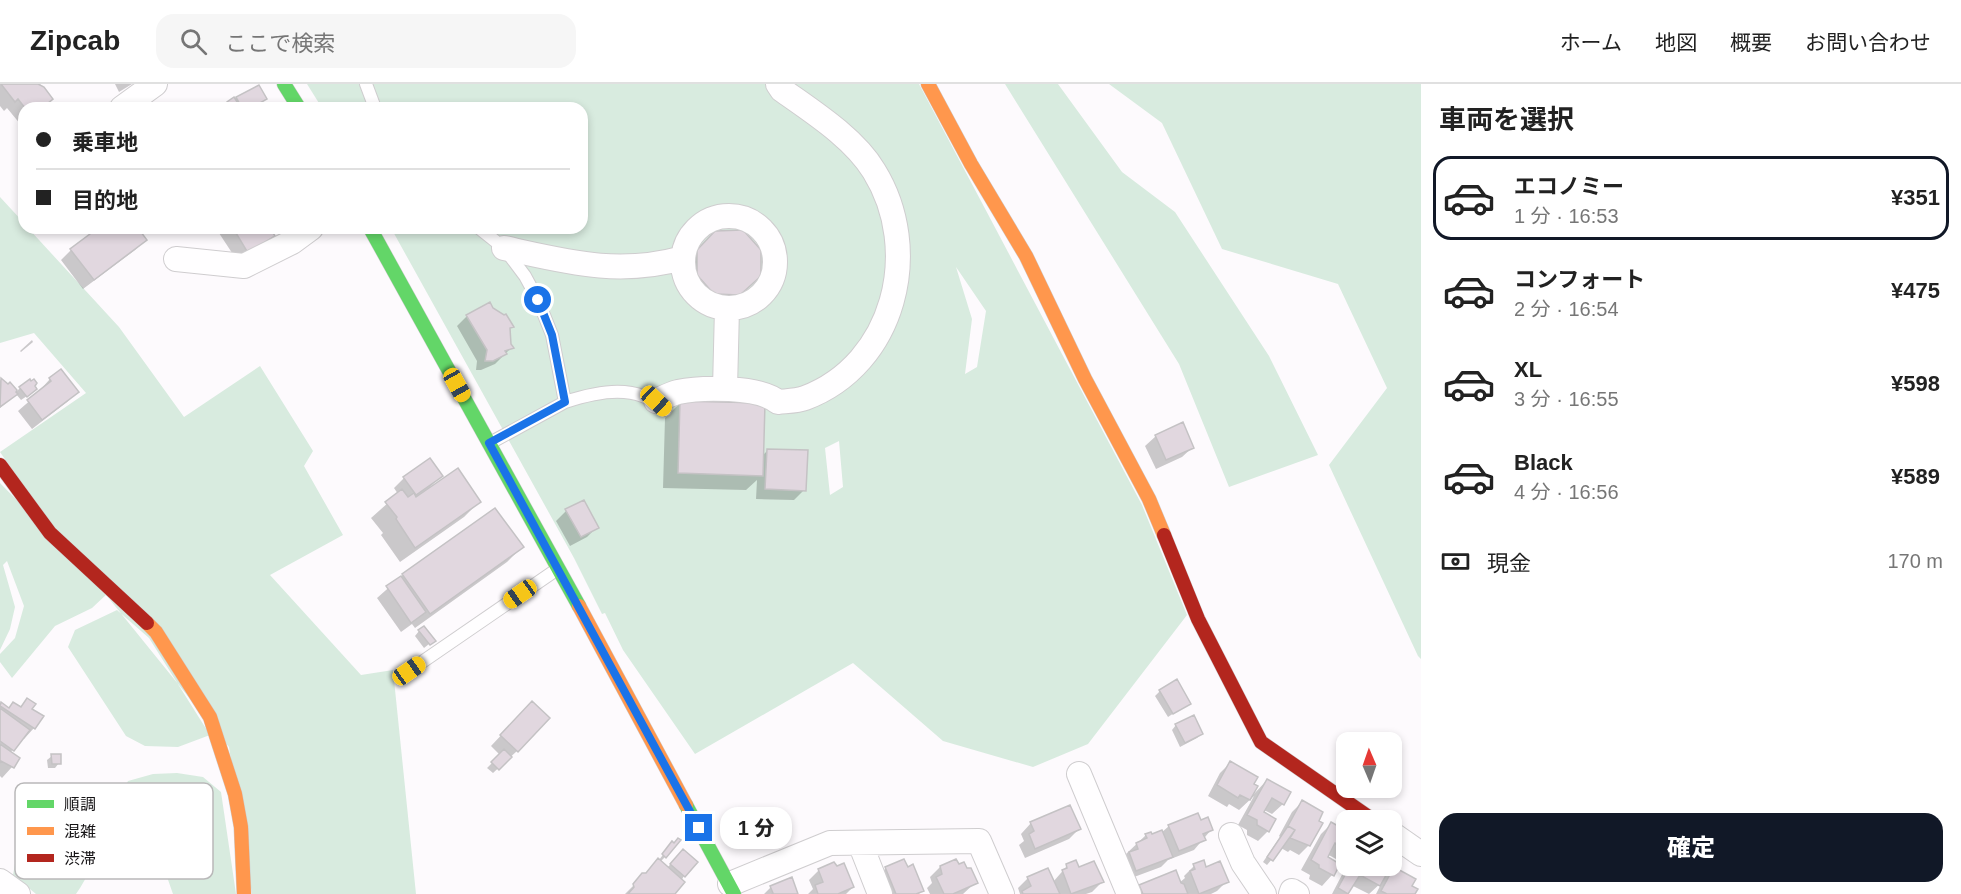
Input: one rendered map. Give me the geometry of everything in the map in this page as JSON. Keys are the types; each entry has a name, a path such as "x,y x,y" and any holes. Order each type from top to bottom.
{"street":[{"path":"130,102 155,84"},
{"path":"284,84 295,102"},
{"path":"661,406 676,393 725,389 771,396 778,402 803,399 825,389 848,372 868,351 883,327 893,301 898,271 894,220 875,172 860,152 831,125 782,90 778,84"},
{"path":"928,84 971,164 1026,256 1085,379 1149,500 1198,619 1261,742 1359,810"},
{"path":"727,215 742,217 756,223 766,233 774,247 776,262 774,276 767,290 756,300 742,307 727,308 712,305 699,297 689,285 683,270 683,258 688,239 698,227 712,219 727,215"},
{"path":"176,259 244,266 292,242 303,234"},
{"path":"373,234 732,889 830,843 979,841 1002,894"},
{"path":"504,248 561,261 622,268 683,258"},
{"path":"725,389 727,308"},
{"path":"0,465 50,533 156,632 210,717 235,794 241,827 244,894"},
{"path":"1079,774 1129,894"},
{"path":"1231,835 1243,863 1264,894"},
{"path":"1402,841 1421,854"},
{"path":"860,843 880,894"},
{"path":"0,880 18,894"},
{"path":"1291,894 1292,891 1297,894"}],"lane":[{"path":"366,84 373,102"},
{"path":"486,234 504,248 525,276 545,318 552,335 565,402"},
{"path":"489,443 565,402 604,392 632,393 661,406"},
{"path":"409,671 558,568"}],"green space":[{"path":"307,84 919,84 1142,505 1187,615 1088,744 1033,767 943,741 853,663 695,754 623,650 394,234 588,234 588,102 318,102","holes":["956,267 986,311 977,367 965,374 972,319","839,441 843,487 830,495 825,448"]},
{"path":"1005,84 1058,84 1122,172 1175,212 1269,356 1318,455 1229,487 1179,364"},
{"path":"1109,84 1421,84 1421,659 1329,465 1387,388 1338,284 1222,249 1162,123"},
{"path":"0,197 18,216 18,234 34,234 119,327 184,417 260,366 313,451 304,466 343,535 270,575 361,675 393,670 416,894 252,894 229,747 56,533 0,452 86,393 34,333 0,343"},
{"path":"0,483 108,593 92,608 55,626 12,678 0,662 0,654 15,638 24,606 7,561 3,565 15,607 10,629 0,650"},
{"path":"117,610 149,638 210,735 178,747 145,746 126,736 68,647 75,630"},
{"path":"177,773 203,777 210,783 127,783 153,774"},
{"path":"213,785 221,792 236,894 173,894 168,879 213,879"},
{"path":"18,879 85,879 76,894 36,894"}],"building":[{"path":"1,84 38,84 44,87 53,99 49,102 20,102 18,99 15,102"},
{"path":"259,85 267,99 262,102 239,102 236,97"},
{"path":"234,97 237,102 227,102"},
{"path":"743,230 761,250 761,276 740,295 714,294 697,275 697,250 715,231"},
{"path":"90,234 142,234 147,240 94,280 70,249"},
{"path":"237,234 274,234 275,236 248,253"},
{"path":"490,302 493,308 506,314 514,327 510,328 511,344 514,348 505,351 507,354 493,361 485,361 487,350 466,315"},
{"path":"61,369 79,392 42,420 27,400 51,381 49,378"},
{"path":"1,378 8,384 10,382 18,394 0,407"},
{"path":"30,379 31,381 34,379 37,383 35,386 37,389 27,397 19,387"},
{"path":"680,401 765,403 763,476 678,473"},
{"path":"1183,422 1194,448 1166,460 1155,435"},
{"path":"767,449 808,450 806,491 765,489"},
{"path":"430,458 443,476 416,495 403,477"},
{"path":"458,468 481,502 415,548 396,519 397,517 385,502 402,489 408,497 414,493 416,497"},
{"path":"584,500 599,528 581,537 565,509"},
{"path":"495,508 524,547 430,614 402,574"},
{"path":"401,576 426,612 411,623 386,586"},
{"path":"424,626 436,641 430,645 418,630"},
{"path":"1177,679 1191,704 1173,714 1159,690"},
{"path":"27,698 36,704 32,709 44,716 35,729 0,706 1,702 9,708 13,702 21,707"},
{"path":"532,701 550,718 518,752 500,735"},
{"path":"0,708 30,730 14,751 0,741"},
{"path":"1194,715 1203,734 1185,743 1175,724"},
{"path":"0,744 20,758 14,768 1,761 0,763"},
{"path":"504,749 512,757 499,770 491,762"},
{"path":"51,754 61,754 61,764 52,764"},
{"path":"1230,761 1258,777 1254,784 1258,786 1250,800 1240,795 1238,798 1217,785"},
{"path":"1267,779 1291,792 1284,805 1272,798 1264,812 1276,819 1269,832 1257,825 1257,820 1247,815"},
{"path":"1302,800 1323,812 1319,821 1323,823 1310,846 1290,838 1295,830 1288,826"},
{"path":"1070,805 1081,829 1035,849 1029,834 1034,831 1030,822"},
{"path":"1198,813 1201,820 1208,817 1213,830 1203,834 1206,840 1179,851 1168,825"},
{"path":"1331,822 1336,825 1336,844 1328,857 1336,862 1334,876 1319,868 1319,865 1311,860"},
{"path":"1288,826 1295,830 1273,861 1267,857"},
{"path":"1162,830 1173,857 1136,871 1129,852 1138,849 1136,843 1147,838 1145,834"},
{"path":"678,838 681,840 666,858 662,854 672,841 674,843"},
{"path":"683,849 698,862 685,877 670,864"},
{"path":"658,858 685,882 675,894 628,894 642,873 646,873"},
{"path":"904,859 908,867 913,864 924,891 916,894 896,894 885,867"},
{"path":"956,859 959,864 964,862 967,868 971,868 978,883 953,894 944,894 936,877 942,874 940,866"},
{"path":"1076,860 1079,867 1094,861 1104,882 1071,894 1062,870 1067,868 1066,864"},
{"path":"1204,860 1206,867 1220,861 1229,882 1199,894 1190,871 1195,869 1193,864"},
{"path":"834,862 837,866 844,863 854,887 838,894 818,894 815,885 823,882 818,869"},
{"path":"1048,868 1060,894 1023,894 1022,891 1031,886 1027,877"},
{"path":"1176,870 1188,894 1143,894 1139,885"},
{"path":"1402,871 1416,879 1412,886 1418,889 1415,894 1387,894 1381,891 1389,876 1402,876"},
{"path":"1345,876 1359,876 1348,894 1338,888"},
{"path":"1362,876 1386,876 1380,886"},
{"path":"792,877 798,894 772,894 770,886"}],"traffic: fast":[{"path":"284,84 295,102"},
{"path":"373,234 579,606"},
{"path":"686,805 734,894"}],"traffic: slow":[{"path":"928,84 971,164 1026,256 1085,379 1149,499 1164,535"},
{"path":"579,606 686,805"},
{"path":"147,623 156,632 210,717 235,794 241,827 244,894"}],"traffic: jam":[{"path":"0,465 50,533 147,623"},
{"path":"1164,535 1198,619 1261,742 1359,810"}],"route":[{"path":"538,300 552,335 565,402 489,443 699,828"}]}
